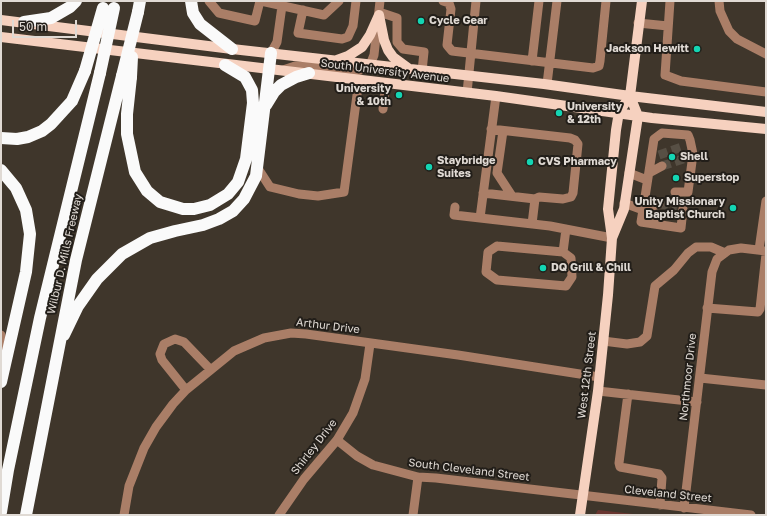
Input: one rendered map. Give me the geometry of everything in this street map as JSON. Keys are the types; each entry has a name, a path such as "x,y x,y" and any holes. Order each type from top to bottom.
{"highway":[{"path":"24,22 51,18 66,10 76,1"},
{"path":"191,1 193,13 200,24 232,49"},
{"path":"1,138 17,139 28,137 42,131 51,124 72,101 85,71 109,4"},
{"name":"Wilbur D. Mills Freeway","path":"1,512 8,470 40,318 100,73 109,4"},
{"path":"139,6 126,77 128,150 135,172 147,191 160,202 183,210 210,205 228,194 238,182 246,159 253,103 252,90 245,77 225,64"},
{"path":"58,349 78,306 96,279 114,261 132,247 150,238 203,225 226,216 239,205 251,188 257,167 271,53"},
{"path":"264,110 274,92 281,85 296,77 309,74"},
{"name":"Wilbur D. Mills Freeway","path":"26,515 76,260 126,77"},
{"path":"1,170 16,188 26,210 30,234 26,272 1,382"}],"main road":[{"name":"West 12th Street","path":"612,238 624,203 638,116 630,96 638,23 642,1"},
{"path":"335,61 348,56 362,46 370,35 379,14"},
{"path":"379,14 388,50 393,57 409,70"},
{"name":"South University Avenue","path":"1,20 409,70 547,84 630,96 766,112"},
{"name":"South University Avenue","path":"1,37 496,96 619,112 638,116 766,129"},
{"name":"West 12th Street","path":"580,515 598,391 603,341 612,238 608,209 619,112 630,96"}],"street":[{"path":"209,1 219,13 255,21 260,1 324,14 339,1"},
{"path":"302,10 298,34 342,40 348,37 353,26 356,1"},
{"path":"283,70 295,66 306,66 353,72 365,70 370,65 374,55 380,1"},
{"path":"443,1 449,4 451,9 447,45 449,49 470,53 593,68 599,66 606,1"},
{"path":"467,93 476,1"},
{"path":"532,61 539,1"},
{"path":"547,84 557,1"},
{"path":"670,1 664,75 681,81 766,92"},
{"path":"720,1 720,11 729,31 737,39 766,54"},
{"path":"271,53 277,42 282,6"},
{"path":"379,14 397,18 397,42 403,49 424,52 422,71"},
{"path":"638,23 668,26"},
{"path":"257,167 270,186 299,194 318,196 344,192 359,80"},
{"path":"383,109 386,83"},
{"path":"480,218 496,96"},
{"path":"675,192 688,192 690,121"},
{"path":"483,193 535,199 539,197 563,200 571,197 573,193 578,144 574,140 570,138 491,130"},
{"path":"503,131 497,173 512,196"},
{"path":"678,209 681,228 641,222 651,207 648,176 655,158 654,139 662,133 689,139"},
{"path":"682,147 689,139"},
{"path":"629,173 648,176 662,166"},
{"path":"532,224 535,199"},
{"path":"707,308 758,312 760,309 764,268 766,201"},
{"path":"624,203 651,207"},
{"path":"455,207 454,215 532,224 612,238"},
{"path":"563,252 566,229"},
{"path":"497,246 563,252 571,258 572,277 566,286 496,280 486,272 488,252 497,246"},
{"path":"603,341 627,344 640,342 647,336 656,286 674,270 688,253 696,247 711,247 724,253 736,249 764,252"},
{"name":"Northmoor Drive","path":"684,508 712,272 717,260 724,253"},
{"name":"Arthur Drive","path":"124,515 129,486 144,448 156,427 186,390 210,369 245,345 277,335 306,334 370,344 458,354 599,377"},
{"path":"1,335 4,367"},
{"path":"186,390 162,360 160,354 164,344 175,339 184,342 210,369"},
{"name":"Shirley Drive","path":"279,515 304,479 337,440 353,413 362,391 370,344"},
{"path":"700,378 766,385"},
{"path":"598,391 697,402"},
{"path":"628,394 619,464 620,467 659,474 662,478 660,505"},
{"name":"South Cleveland Street","path":"337,440 357,456 373,465 418,477 582,496"},
{"path":"413,515 418,477"},
{"name":"Cleveland Street","path":"582,496 684,508 702,513 751,515"}],"shaded area":[{"path":"598,510 642,515 595,515"}],"tunnel":[{"path":"659,155 682,147"},
{"path":"662,166 686,158"},
{"path":"659,204 677,206"}],"place":[{"name":"Cycle Gear","path":"421,21"},
{"name":"Jackson Hewitt","path":"697,49"},
{"name":"University & 10th","path":"399,95"},
{"name":"University & 12th","path":"559,113"},
{"name":"Shell","path":"672,157"},
{"name":"CVS Pharmacy","path":"530,162"},
{"name":"Staybridge Suites","path":"429,167"},
{"name":"Superstop","path":"676,178"},
{"name":"Unity Missionary Baptist Church","path":"733,208"},
{"name":"DQ Grill & Chill","path":"543,268"}]}
